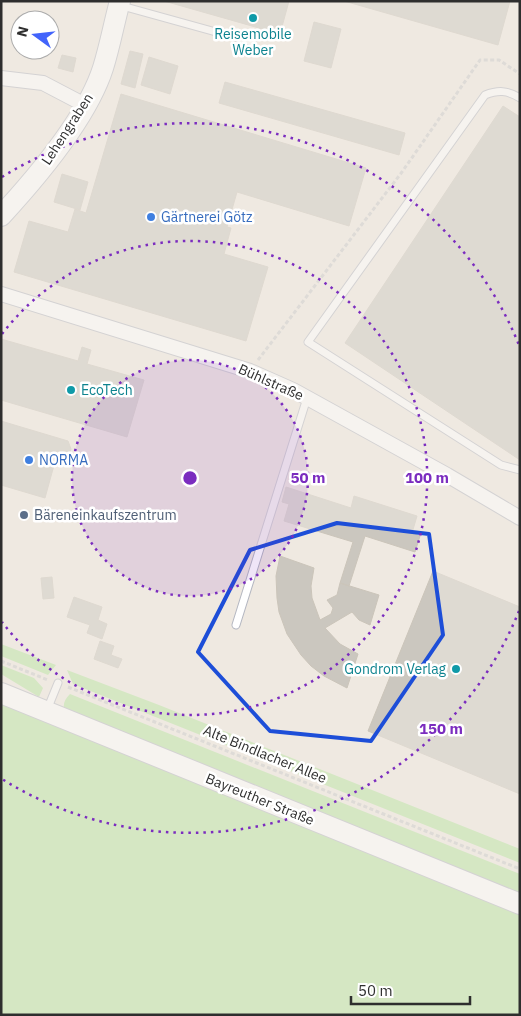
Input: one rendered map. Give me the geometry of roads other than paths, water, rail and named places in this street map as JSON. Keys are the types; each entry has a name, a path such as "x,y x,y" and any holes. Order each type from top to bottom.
{"main road":[{"name":"Lehengraben","path":"1,216 48,161 85,105 102,70 119,3"},
{"name":"Bayreuther Straße","path":"1,693 520,904"}],"street":[{"path":"1,78 43,84 85,105"},
{"name":"Bühlstraße","path":"1,294 250,371 293,390 447,475 520,518"}],"lane":[{"path":"119,3 252,42"},
{"path":"520,98 512,93 498,90 485,95 308,342 501,465 520,470"},
{"path":"236,625 307,398"},
{"path":"46,712 58,683"}],"place":[{"name":"Reisemobile Weber","path":"253,18"},
{"name":"Gärtnerei Götz","path":"151,217"},
{"name":"EcoTech","path":"71,390"},
{"name":"NORMA","path":"29,460"},
{"name":"Bäreneinkaufszentrum","path":"24,515"},
{"name":"Gondrom Verlag","path":"456,669"}]}
